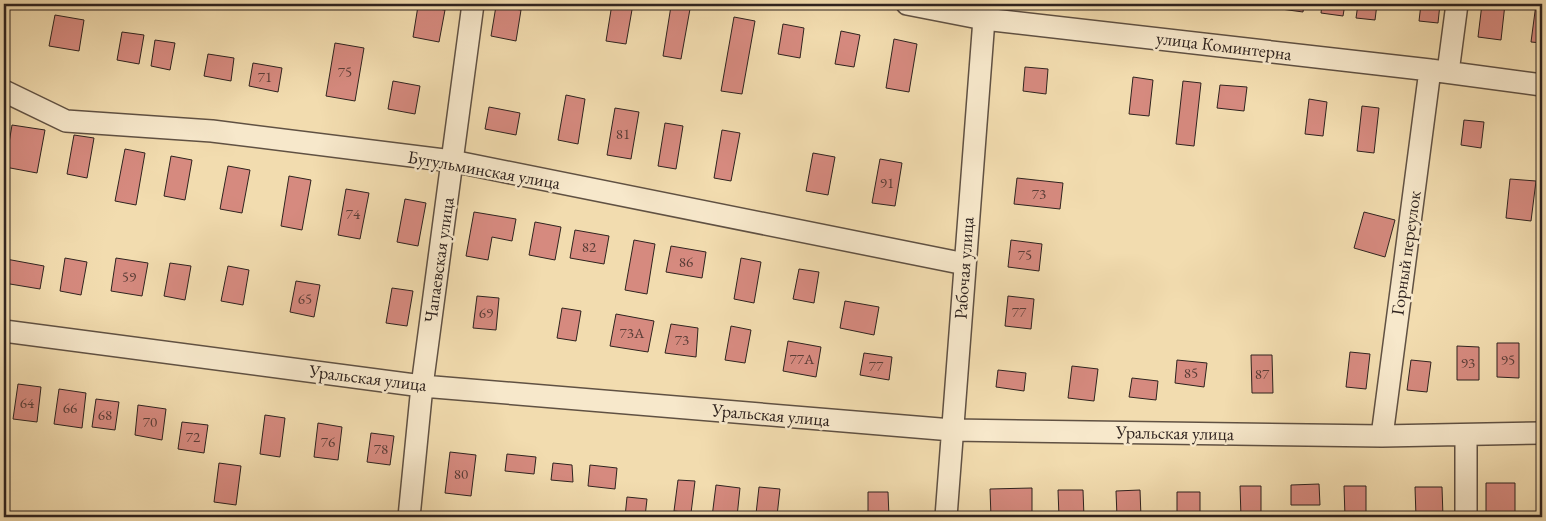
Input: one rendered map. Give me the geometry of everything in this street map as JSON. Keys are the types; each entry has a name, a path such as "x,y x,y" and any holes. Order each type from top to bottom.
{"street":[{"name":"Чапаевская улица","path":"409,517 422,386 473,4"},
{"name":"улица Коминтерна","path":"907,4 959,9 984,19 1439,71 1542,85"},
{"name":"Горный переулок","path":"1382,436 1439,71 1457,4"},
{"name":"Рабочая улица","path":"946,517 984,19"},
{"name":"Бугульминская улица","path":"4,91 66,121 212,131 452,162 965,264"},
{"name":"Уральская улица","path":"4,330 422,386 952,430 1382,436 1542,433"},
{"path":"1466,435 1466,517"}],"building":[{"path":"612,4 633,4 626,44 606,41"},
{"path":"1282,4 1304,4 1303,12 1281,9"},
{"path":"1322,4 1345,4 1343,16 1321,13"},
{"path":"1358,4 1377,4 1375,20 1356,18"},
{"path":"1421,4 1440,4 1438,23 1419,21"},
{"path":"1482,4 1505,4 1501,40 1478,37"},
{"path":"1536,4 1542,4 1542,43 1531,42"},
{"path":"418,6 445,10 439,42 413,37"},
{"path":"496,6 521,10 516,41 491,36"},
{"path":"671,6 690,9 681,59 663,56"},
{"path":"55,15 84,20 79,51 49,46"},
{"path":"734,17 755,21 742,94 721,91"},
{"path":"783,24 804,28 800,58 778,54"},
{"path":"841,31 860,35 854,67 835,64"},
{"path":"122,32 144,35 139,64 117,60"},
{"path":"894,39 917,44 909,92 886,88"},
{"path":"155,40 175,43 170,70 151,66"},
{"path":"335,43 364,48 355,101 326,96"},
{"path":"208,54 234,58 231,81 204,76"},
{"path":"253,63 282,68 278,92 249,86"},
{"path":"1025,67 1048,69 1046,94 1023,91"},
{"path":"1133,77 1153,80 1149,116 1129,114"},
{"path":"393,81 420,86 415,114 388,109"},
{"path":"1183,81 1201,83 1194,146 1176,144"},
{"path":"1220,85 1247,87 1244,111 1217,108"},
{"path":"566,95 585,99 578,144 558,140"},
{"path":"1309,99 1327,102 1323,136 1305,134"},
{"path":"1362,106 1379,108 1374,153 1357,151"},
{"path":"489,107 520,113 516,135 485,129"},
{"path":"615,108 639,112 631,159 607,155"},
{"path":"1464,120 1484,122 1481,148 1461,145"},
{"path":"665,123 683,126 676,169 658,166"},
{"path":"12,125 45,130 37,173 5,167"},
{"path":"722,130 740,133 731,181 714,178"},
{"path":"74,135 94,138 87,178 67,174"},
{"path":"125,149 145,153 136,205 115,201"},
{"path":"813,153 835,157 828,195 806,191"},
{"path":"171,156 192,160 185,200 164,196"},
{"path":"880,159 902,163 895,206 872,203"},
{"path":"228,166 250,170 242,213 220,209"},
{"path":"289,176 311,180 302,230 281,226"},
{"path":"1017,178 1063,183 1060,209 1014,204"},
{"path":"1510,179 1536,181 1531,221 1506,218"},
{"path":"346,189 369,193 360,239 338,235"},
{"path":"405,199 426,203 418,246 397,242"},
{"path":"474,212 516,219 512,241 492,237 488,260 466,256"},
{"path":"1364,212 1395,220 1385,257 1354,248"},
{"path":"535,222 561,227 555,260 529,255"},
{"path":"575,230 609,236 604,264 570,258"},
{"path":"634,240 655,244 647,294 625,290"},
{"path":"1011,240 1042,244 1039,271 1008,267"},
{"path":"671,246 706,252 702,278 666,272"},
{"path":"65,258 87,262 81,295 60,291"},
{"path":"116,258 148,263 142,296 111,291"},
{"path":"741,258 761,262 754,303 734,299"},
{"path":"6,259 44,266 40,289 4,283"},
{"path":"170,263 191,266 185,300 164,296"},
{"path":"228,266 249,270 243,305 221,301"},
{"path":"799,269 819,272 814,303 793,299"},
{"path":"296,281 320,285 314,317 290,312"},
{"path":"392,288 413,291 407,326 386,323"},
{"path":"477,296 499,298 496,330 473,328"},
{"path":"1008,296 1034,299 1031,329 1005,326"},
{"path":"845,301 879,307 874,335 840,328"},
{"path":"562,308 581,311 576,341 557,338"},
{"path":"616,314 654,321 648,352 610,346"},
{"path":"671,324 698,328 696,357 665,353"},
{"path":"731,326 751,330 745,363 725,360"},
{"path":"788,341 821,347 816,377 783,371"},
{"path":"1497,343 1519,343 1519,378 1497,377"},
{"path":"1457,346 1479,347 1479,380 1457,380"},
{"path":"1350,352 1370,354 1366,389 1346,387"},
{"path":"864,353 892,357 889,380 860,375"},
{"path":"1251,355 1272,355 1273,393 1252,393"},
{"path":"1177,360 1207,363 1204,387 1175,383"},
{"path":"1411,360 1431,362 1427,392 1407,390"},
{"path":"1072,366 1098,369 1094,401 1068,398"},
{"path":"998,370 1026,373 1024,391 996,387"},
{"path":"1132,378 1158,381 1156,400 1129,397"},
{"path":"18,384 41,387 37,422 13,419"},
{"path":"59,389 86,393 82,428 54,424"},
{"path":"96,399 119,402 115,430 92,427"},
{"path":"138,405 166,409 162,440 135,435"},
{"path":"265,415 285,418 280,457 260,454"},
{"path":"182,422 208,425 204,453 178,449"},
{"path":"318,423 342,427 338,460 314,457"},
{"path":"371,433 394,436 390,465 367,462"},
{"path":"450,452 476,455 471,496 445,493"},
{"path":"507,454 536,457 534,474 505,471"},
{"path":"219,463 241,466 236,505 214,502"},
{"path":"553,463 572,465 573,482 551,480"},
{"path":"590,465 617,468 615,489 588,486"},
{"path":"678,480 695,481 691,513 674,511"},
{"path":"1486,483 1515,483 1515,517 1486,517"},
{"path":"1319,484 1320,505 1291,505 1291,485"},
{"path":"716,485 740,488 737,517 712,517"},
{"path":"1240,486 1261,486 1261,517 1241,517"},
{"path":"1344,486 1366,486 1366,517 1345,517"},
{"path":"759,487 780,489 777,516 756,514"},
{"path":"1415,487 1442,487 1443,517 1416,517"},
{"path":"1032,488 1032,517 991,517 990,489"},
{"path":"1058,490 1083,490 1084,517 1059,517"},
{"path":"1140,490 1141,517 1117,517 1116,491"},
{"path":"868,492 888,492 889,517 868,517"},
{"path":"1177,492 1200,492 1200,517 1177,517"},
{"path":"627,497 647,499 645,517 625,517"}]}
